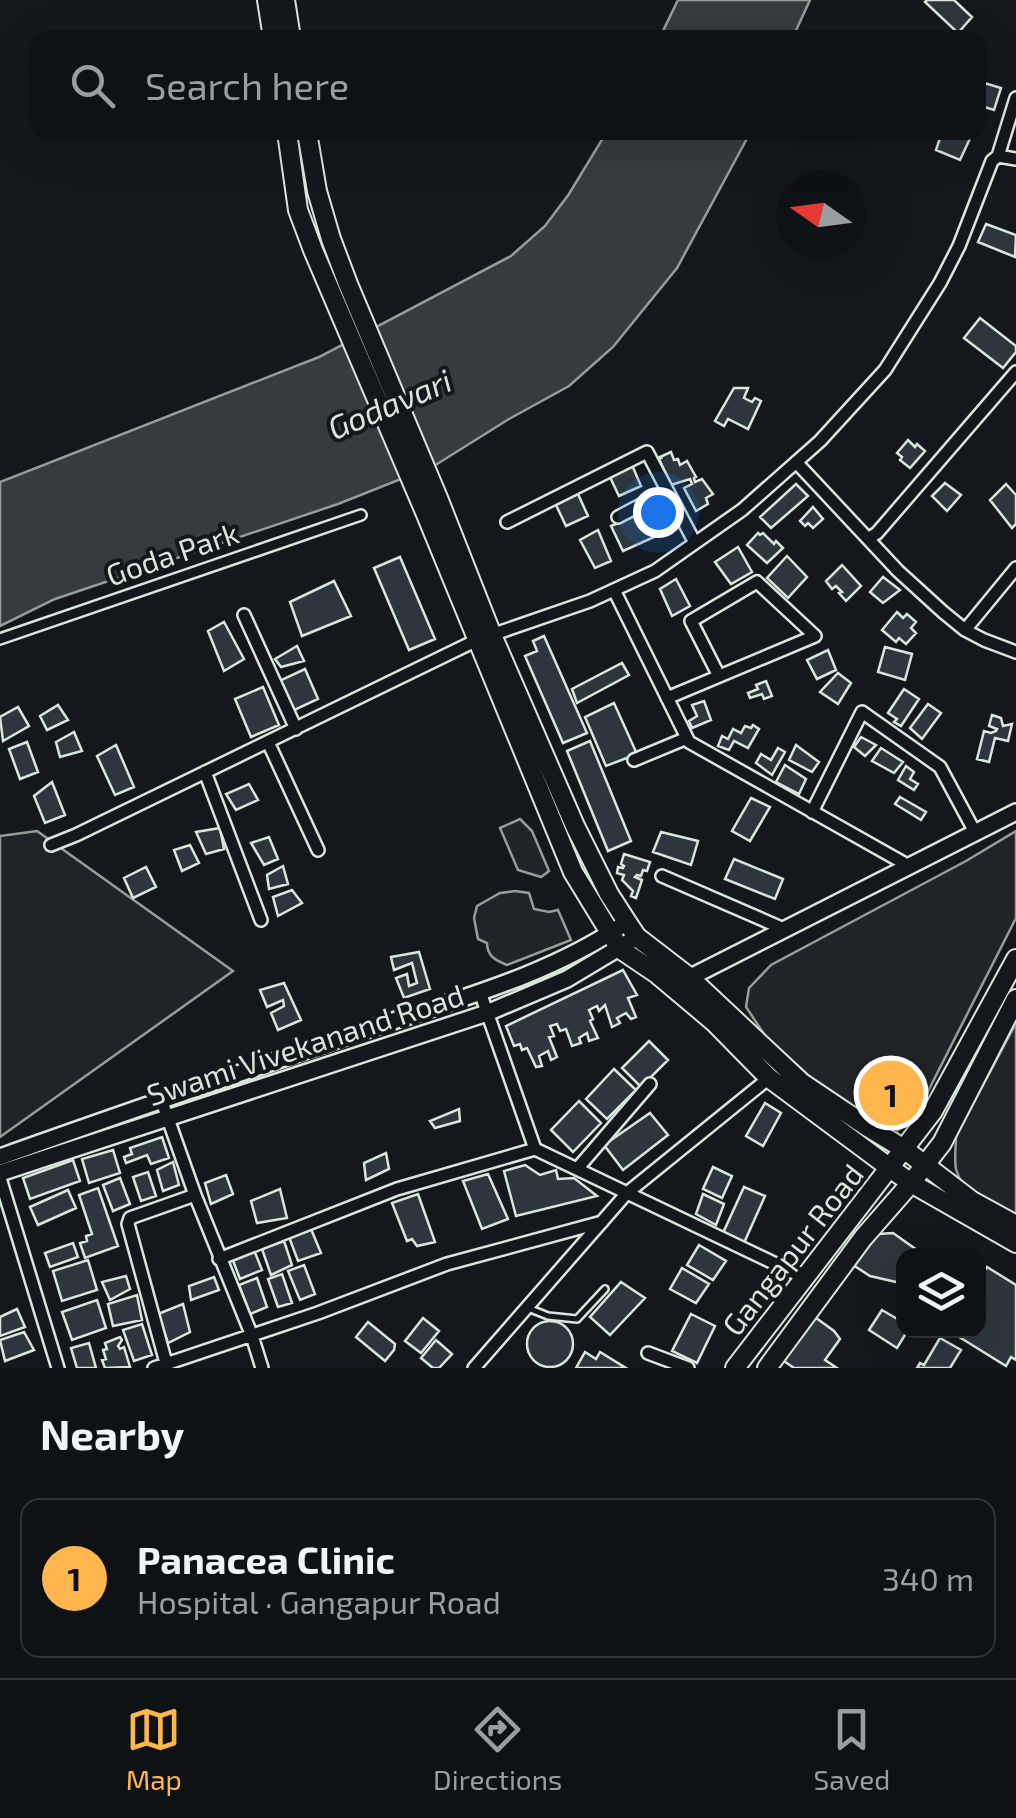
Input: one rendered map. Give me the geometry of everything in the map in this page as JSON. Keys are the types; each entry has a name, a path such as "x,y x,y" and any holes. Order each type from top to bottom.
{"main road":[{"path":"267,0 272,30"},
{"path":"285,0 291,30"},
{"path":"288,140 298,210 313,250 432,505"},
{"path":"308,140 330,239 573,872 615,941 681,982 802,1083 926,1164 972,1202 1016,1225"},
{"path":"485,638 575,826 632,930 770,1078 911,1183 1016,1243"},
{"path":"681,982 1016,812"},
{"path":"0,1156 532,974 615,941 632,930"},
{"name":"Swami Vivekanand Road","path":"0,1176 487,1013 568,979 615,941"},
{"name":"Gangapur Road","path":"735,1368 932,1110 1016,959"},
{"name":"Gangapur Road","path":"767,1368 862,1238 942,1142 1016,999"}],"street":[{"path":"51,844 485,638 614,590 655,570 742,510 820,440 895,354 940,283 958,246 992,161 998,156 1016,98"},
{"path":"998,156 1016,159"},
{"path":"868,539 1016,372"},
{"path":"507,522 647,452 694,543"},
{"path":"796,462 898,571 966,630 1016,652"},
{"path":"618,517 668,491"},
{"name":"Goda Park","path":"0,640 361,514"},
{"path":"966,630 1016,568"},
{"path":"668,698 815,636 757,582 691,622 719,676"},
{"path":"614,590 689,742 910,866"},
{"path":"244,615 296,728"},
{"path":"812,812 862,712 940,767 976,834"},
{"path":"634,760 687,738"},
{"path":"268,742 318,850"},
{"path":"205,772 261,920"},
{"path":"662,876 784,929"},
{"path":"480,992 535,1149"},
{"path":"474,1368 627,1193 770,1078"},
{"path":"577,1169 650,1084"},
{"path":"161,1099 262,1368"},
{"path":"220,1259 397,1189 535,1149 806,1278"},
{"path":"0,1176 58,1368"},
{"path":"194,1195 130,1218 128,1224 160,1366 447,1264 602,1222"},
{"path":"648,1353 688,1368"}],"lane":[{"path":"527,1308 548,1316 576,1319 605,1289"}],"shaded area":[{"path":"520,819 532,831 549,871 541,877 518,870 500,828"},
{"path":"37,831 233,971 0,1137 0,836"},
{"path":"1016,831 1016,918 923,1101 909,1122 896,1132 864,1126 766,1037 746,1007 749,988 771,965"},
{"path":"500,893 529,893 534,909 558,910 571,940 507,965 492,957 487,943 478,939 474,918 477,906"},
{"path":"1016,1023 1016,1223 965,1187 955,1157 956,1136"}],"water":[{"path":"678,0 810,0 796,30 663,30"},
{"name":"Godavari","path":"602,140 746,140 677,268 613,347 569,386 434,466 338,504 55,599 0,626 0,482 319,357 511,256 545,226"}],"building":[{"path":"954,0 972,17 961,30 955,30 925,2"},
{"path":"986,83 1001,88 994,110 986,108"},
{"path":"939,140 969,140 960,160 936,150"},
{"path":"986,224 1016,235 1015,257 978,242"},
{"path":"980,318 1016,346 1016,352 1003,368 964,338"},
{"path":"734,388 748,388 744,398 761,401 748,429 728,419 724,426 715,421"},
{"path":"908,440 925,451 910,468 897,453"},
{"path":"671,452 680,465 687,461 695,482 702,479 713,494 706,498 708,504 696,511 684,488 692,484 690,479 671,485 659,459"},
{"path":"632,465 641,486 619,496 609,475"},
{"path":"945,483 961,495 947,511 932,496"},
{"path":"796,484 808,496 771,528 760,517"},
{"path":"1006,484 1016,495 1016,524 1012,528 990,500"},
{"path":"578,494 588,516 566,526 556,505"},
{"path":"813,507 823,519 813,528 800,521"},
{"path":"649,510 661,534 623,551 611,526"},
{"path":"598,530 611,561 595,568 580,540"},
{"path":"758,533 783,548 767,563 747,545"},
{"path":"738,547 752,572 731,584 715,562"},
{"path":"787,556 807,577 788,598 767,578"},
{"path":"400,557 435,639 409,650 374,568"},
{"path":"842,565 861,586 846,601 836,586 832,589 826,581"},
{"path":"883,577 900,590 883,603 870,592"},
{"path":"676,579 690,606 672,616 660,589"},
{"path":"334,581 351,616 302,636 290,602"},
{"path":"897,612 916,622 911,628 916,633 906,644 899,638 896,642 882,630"},
{"path":"224,622 244,659 224,671 208,631"},
{"path":"544,636 587,733 563,743 525,656 537,651 533,641"},
{"path":"297,646 304,661 281,667 275,659"},
{"path":"885,647 912,654 905,680 878,672"},
{"path":"828,650 836,670 817,679 807,660"},
{"path":"622,663 629,675 577,703 572,689"},
{"path":"305,669 318,699 290,712 277,682"},
{"path":"838,673 851,683 838,704 820,692"},
{"path":"766,681 772,696 750,698 748,693"},
{"path":"263,687 279,725 251,737 235,699"},
{"path":"904,689 919,699 901,726 888,713"},
{"path":"704,701 711,720 692,728 689,721 697,716 692,705"},
{"path":"614,703 637,754 606,766 585,717"},
{"path":"928,704 941,713 922,739 910,728"},
{"path":"58,705 68,720 47,730 40,716"},
{"path":"18,707 29,726 3,741 0,717"},
{"path":"992,715 1001,718 1003,726 1012,724 1008,741 995,738 989,762 977,759 984,731 991,733 997,729 989,726"},
{"path":"745,726 759,729 748,748 734,741 729,750 718,746 722,736 728,739 733,729 741,733"},
{"path":"74,732 82,751 60,757 56,742"},
{"path":"861,737 876,745 865,756 854,747"},
{"path":"590,741 631,841 608,851 567,751"},
{"path":"27,742 38,772 20,779 9,749"},
{"path":"116,745 134,787 115,795 97,756"},
{"path":"796,745 819,762 812,772 789,760"},
{"path":"778,748 785,752 772,775 756,763 761,754 771,760"},
{"path":"881,748 903,762 894,773 872,761"},
{"path":"785,765 806,779 799,794 776,782"},
{"path":"906,766 914,772 910,779 918,784 914,790 898,780"},
{"path":"52,782 65,815 45,823 34,796"},
{"path":"249,784 258,800 236,810 226,794"},
{"path":"900,797 926,812 921,820 895,804"},
{"path":"751,798 770,807 750,841 732,831"},
{"path":"220,828 224,849 206,854 196,832"},
{"path":"661,832 698,841 691,865 653,852"},
{"path":"269,837 278,859 264,865 251,843"},
{"path":"190,845 199,863 182,871 174,850"},
{"path":"624,854 650,862 647,871 635,877 642,880 636,898 622,880 624,875 617,873 618,867 624,866"},
{"path":"734,859 783,879 775,899 725,879"},
{"path":"283,866 288,884 269,889 267,875"},
{"path":"146,867 156,887 133,898 124,878"},
{"path":"292,890 302,903 278,916 273,897"},
{"path":"419,952 430,989 404,998 396,978 407,974 409,986 417,983 412,963 394,970 391,957"},
{"path":"623,970 637,995 628,998 636,1017 631,1019 626,1013 612,1027 605,1005 599,1011 597,1006 589,1010 598,1038 589,1041 587,1033 579,1038 581,1043 572,1046 566,1029 560,1031 557,1024 550,1026 554,1036 549,1037 557,1057 551,1060 548,1051 539,1056 542,1066 536,1067 527,1048 514,1046 506,1026"},
{"path":"284,983 301,1020 278,1030 271,1013 284,1006 283,1000 267,1007 260,990"},
{"path":"649,1041 668,1060 641,1087 622,1068"},
{"path":"895,1066 914,1081 890,1114 875,1118 863,1108"},
{"path":"614,1069 636,1090 607,1119 586,1099"},
{"path":"579,1101 601,1123 573,1152 551,1130"},
{"path":"765,1103 781,1113 763,1146 746,1136"},
{"path":"459,1109 460,1121 435,1128 430,1121"},
{"path":"650,1113 668,1135 623,1170 604,1145"},
{"path":"162,1137 169,1158 151,1164 147,1155 126,1163 124,1157 132,1154 130,1148"},
{"path":"113,1150 120,1173 89,1183 82,1159"},
{"path":"386,1153 389,1169 366,1180 364,1163"},
{"path":"73,1160 80,1181 30,1199 23,1178"},
{"path":"173,1162 179,1185 163,1191 157,1170"},
{"path":"525,1165 540,1175 556,1170 558,1179 574,1178 597,1196 516,1216 504,1171"},
{"path":"713,1167 732,1176 722,1198 703,1189"},
{"path":"148,1172 156,1196 141,1201 133,1177"},
{"path":"488,1174 508,1219 482,1229 463,1181"},
{"path":"226,1175 233,1194 211,1204 205,1183"},
{"path":"120,1178 130,1204 113,1211 103,1185"},
{"path":"744,1187 765,1196 744,1243 723,1233"},
{"path":"98,1188 118,1246 85,1258 80,1243 92,1234 79,1195"},
{"path":"280,1189 287,1218 257,1223 251,1201"},
{"path":"68,1190 76,1208 38,1225 30,1207"},
{"path":"418,1194 435,1242 417,1246 412,1239 407,1241 392,1203"},
{"path":"703,1194 724,1204 716,1225 696,1214"},
{"path":"311,1229 321,1253 298,1261 289,1237"},
{"path":"893,1233 914,1248 896,1248 896,1282 870,1276 853,1265 878,1234"},
{"path":"284,1241 292,1265 271,1275 262,1249"},
{"path":"73,1243 78,1257 50,1267 45,1253"},
{"path":"699,1245 726,1261 713,1280 687,1265"},
{"path":"254,1250 262,1270 240,1279 232,1258"},
{"path":"88,1260 97,1290 62,1301 53,1271"},
{"path":"304,1265 315,1294 300,1300 288,1271"},
{"path":"682,1268 709,1284 696,1303 670,1289"},
{"path":"986,1269 1016,1285 1016,1360 1011,1357 1006,1366 961,1338 986,1338"},
{"path":"282,1274 292,1303 278,1307 268,1279"},
{"path":"126,1276 130,1289 110,1300 102,1282"},
{"path":"214,1277 219,1290 191,1300 189,1286"},
{"path":"257,1278 267,1307 250,1314 239,1285"},
{"path":"621,1282 645,1298 610,1335 590,1317"},
{"path":"137,1295 142,1320 113,1326 108,1304"},
{"path":"97,1300 106,1328 72,1340 62,1312"},
{"path":"183,1304 190,1332 168,1343 158,1314"},
{"path":"17,1309 25,1327 0,1336 0,1317"},
{"path":"882,1310 896,1318 896,1338 903,1338 897,1348 869,1330"},
{"path":"691,1314 715,1326 697,1363 672,1351"},
{"path":"812,1315 840,1339 825,1360 837,1368 794,1368 781,1359"},
{"path":"423,1318 439,1331 421,1353 405,1341"},
{"path":"550,1321 566,1328 573,1344 566,1360 550,1367 534,1360 527,1344 534,1328"},
{"path":"368,1322 395,1344 385,1361 356,1337"},
{"path":"142,1324 152,1355 134,1361 123,1330"},
{"path":"24,1332 34,1350 5,1361 0,1340"},
{"path":"120,1337 118,1346 124,1347 130,1367 105,1368 105,1343"},
{"path":"940,1338 961,1350 950,1368 917,1368 920,1363 924,1365"},
{"path":"436,1340 452,1354 439,1368 433,1368 421,1358"},
{"path":"89,1343 96,1368 77,1368 71,1348"},
{"path":"585,1352 596,1359 600,1352 626,1368 576,1368"}],"place":[{"name":"Panacea Clinic","path":"891,1093"}]}
